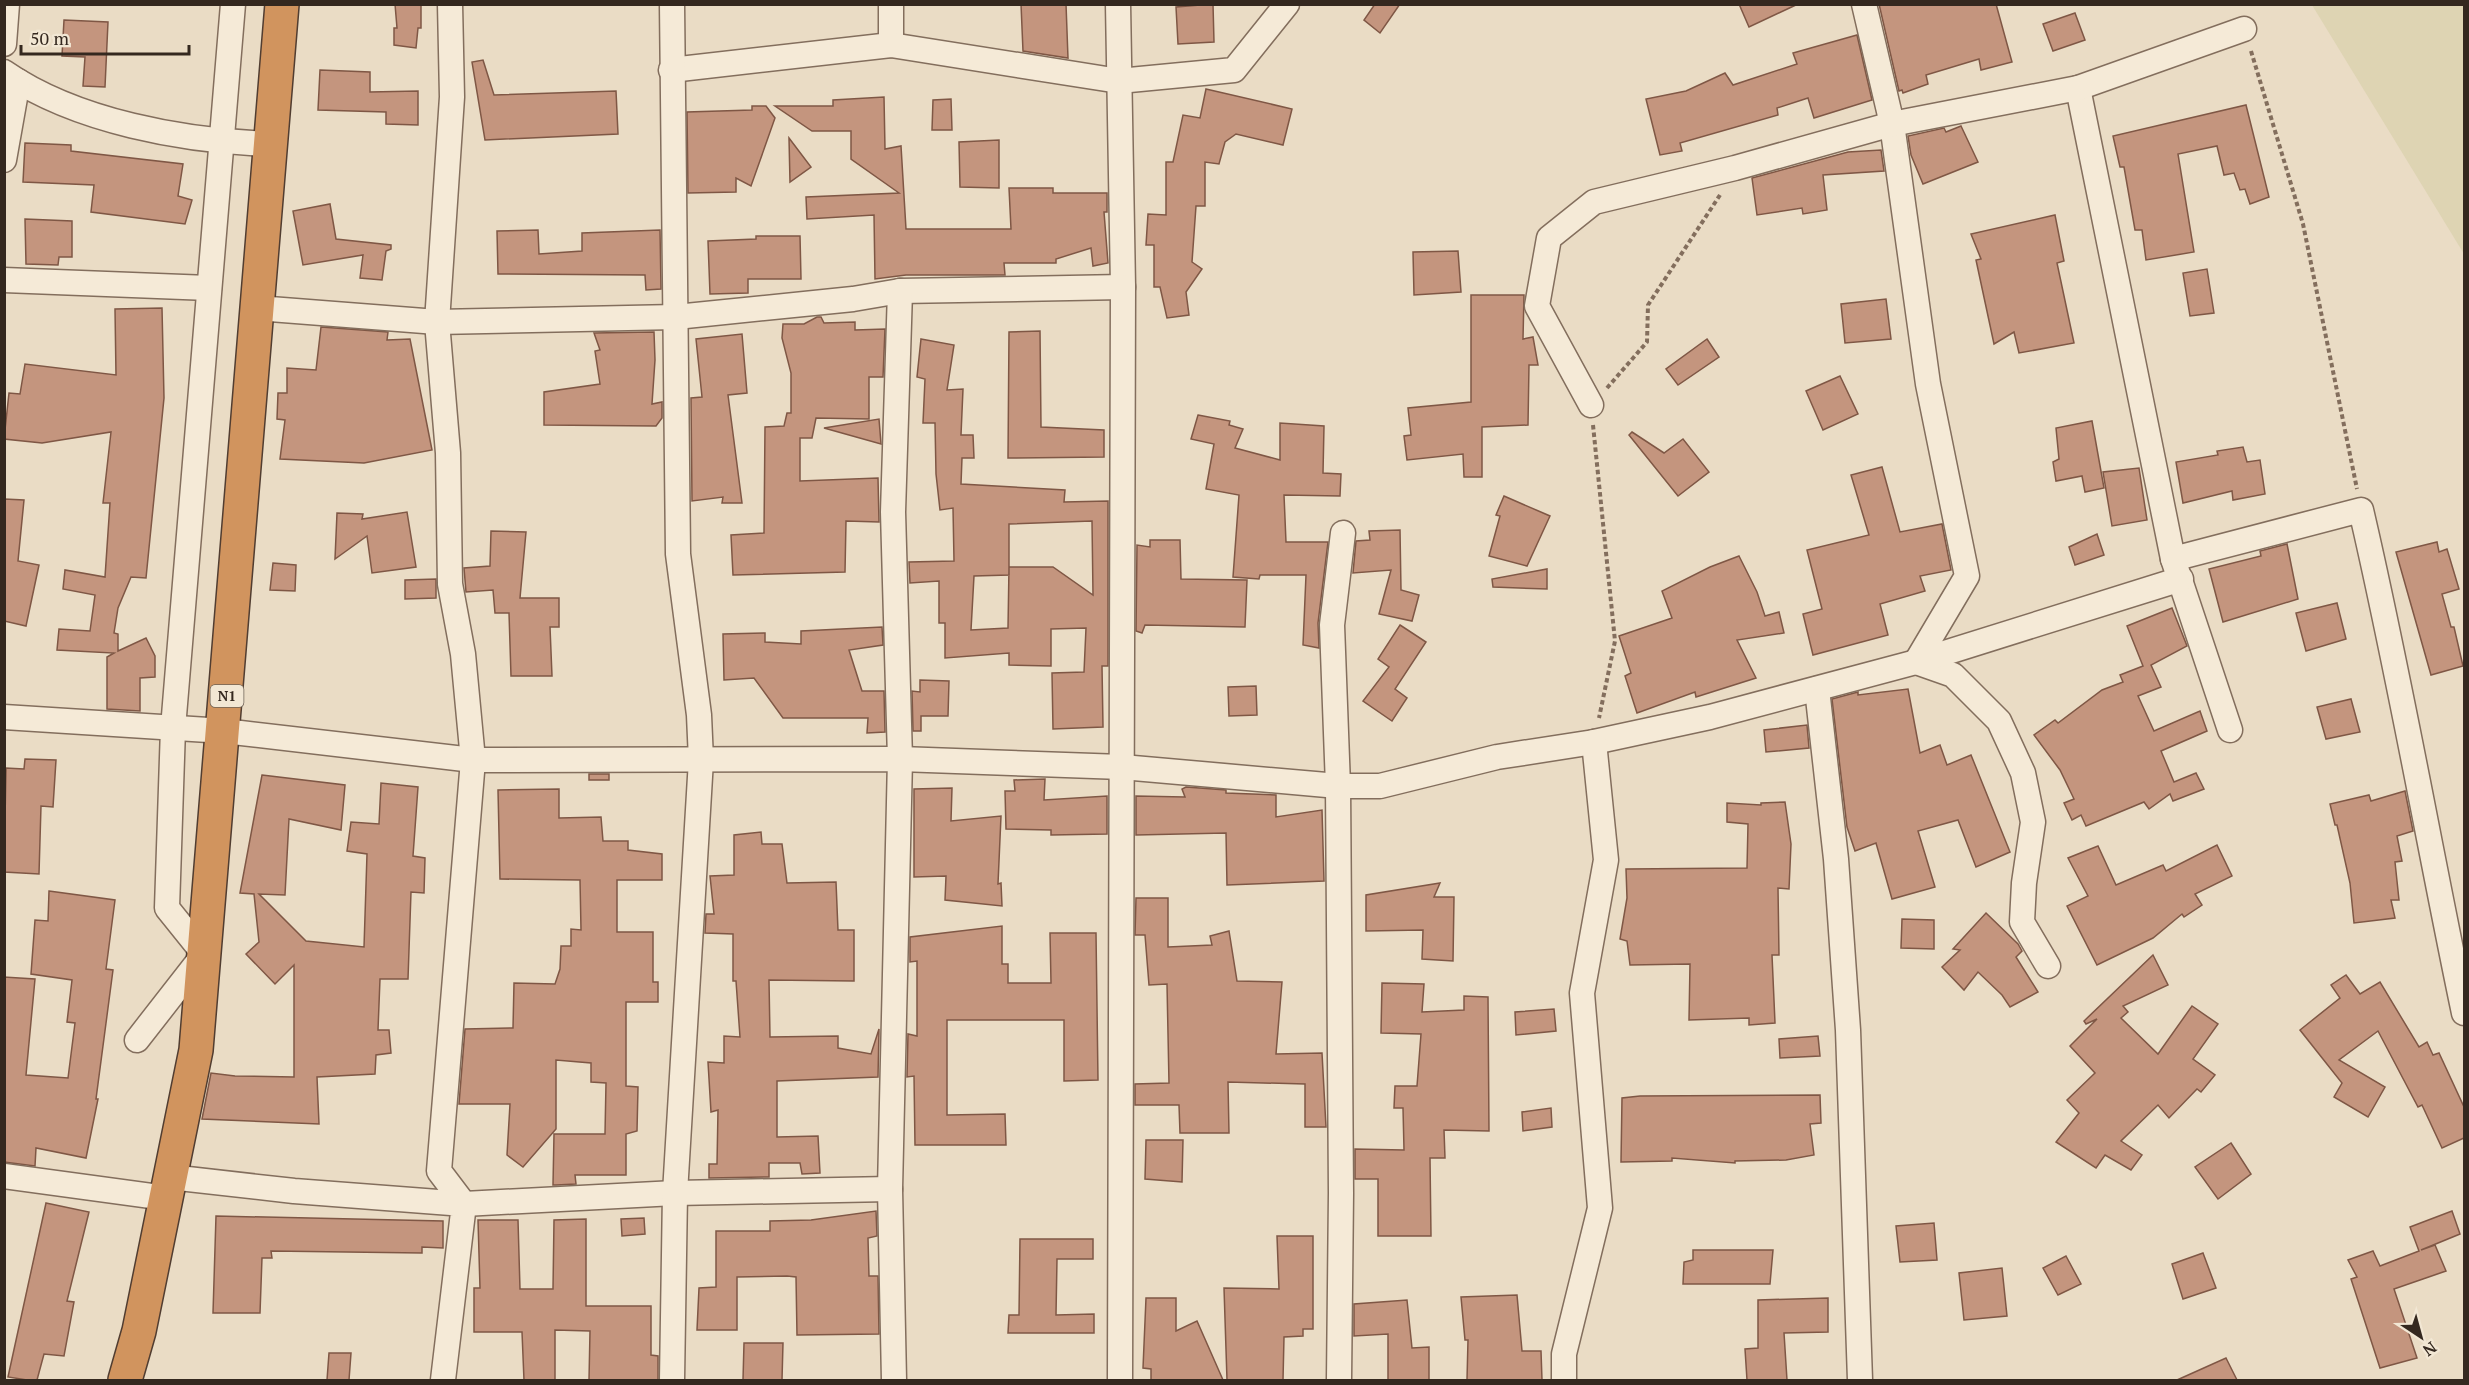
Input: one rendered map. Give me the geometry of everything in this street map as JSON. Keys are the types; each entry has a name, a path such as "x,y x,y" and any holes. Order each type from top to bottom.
{"highway":[{"name":"N1","path":"125,1380 139,1331 196,1050 282,4"}],"street":[{"path":"4,44 7,4"},
{"path":"137,1040 204,954 166,908 172,728 233,4"},
{"path":"443,1380 464,1204 439,1171 473,760 463,654 450,584 448,453 437,322 452,97 450,4"},
{"path":"672,4 678,554 699,715 701,760 675,1193 672,1380"},
{"path":"891,4 891,45"},
{"path":"1118,4 1123,287 1120,1380"},
{"path":"671,70 891,45 1119,81 1234,70 1287,4"},
{"path":"1864,4 1892,124 1928,384 1967,576 1916,662"},
{"path":"1591,405 1537,306 1549,238 1594,202 1735,168 1892,124 2078,88 2244,29"},
{"path":"4,160 11,77 92,116 221,142 270,144"},
{"path":"2078,88 2177,569 2230,730"},
{"path":"4,280 209,288"},
{"path":"257,308 437,322 676,317 853,299 900,291 1123,287"},
{"path":"894,1380 890,1189 900,759 893,512 900,291"},
{"path":"4,717 224,731 473,760 900,759 1122,767 1338,786 1380,786 1497,758 1594,742 1710,717 1916,662 2177,569 2361,510 2394,651 2425,826 2464,1013"},
{"path":"1339,1380 1341,1181 1338,786 1332,626 1343,532"},
{"path":"1916,662 1953,675 1999,721 2023,773 2033,822 2024,883 2022,922 2048,966"},
{"path":"1817,689 1836,859 1848,1030 1860,1380"},
{"path":"1564,1380 1564,1354 1600,1208 1582,993 1606,860 1594,742"},
{"path":"4,1176 168,1188 294,1191 464,1204 675,1193 890,1189"}],"path":[{"path":"2244,29 2303,224 2361,510"},
{"path":"1594,742 1616,641 1591,405 1647,342 1648,305 1696,234 1735,168"}],"shaded area":[{"path":"2312,5 2464,5 2464,254"}],"building":[{"path":"395,4 421,4 421,28 418,28 416,48 394,45 394,28 397,28"},
{"path":"1021,4 1066,4 1068,58 1023,51"},
{"path":"1213,4 1214,42 1178,44 1176,7"},
{"path":"1375,4 1400,4 1380,33 1364,20"},
{"path":"1739,4 1798,4 1749,27"},
{"path":"1879,4 1996,4 2012,62 1981,70 1979,59 1926,75 1928,84 1903,93 1902,90 1899,91"},
{"path":"2075,13 2085,40 2053,51 2043,24"},
{"path":"64,20 108,22 105,87 83,86 85,57 62,56"},
{"path":"1857,35 1872,100 1814,118 1808,98 1777,108 1778,115 1680,143 1682,151 1660,155 1646,99 1686,91 1725,73 1733,85 1797,64 1793,53"},
{"path":"483,60 494,95 616,91 618,134 485,140 472,62"},
{"path":"320,70 370,72 370,92 418,91 418,125 386,124 386,112 318,110"},
{"path":"1206,89 1292,109 1283,145 1236,134 1225,142 1219,164 1205,162 1205,206 1196,206 1192,262 1202,269 1186,292 1189,315 1167,318 1160,287 1154,287 1154,245 1146,245 1148,214 1166,215 1166,162 1173,162 1183,115 1200,118"},
{"path":"884,97 885,149 901,146 906,229 1011,229 1009,188 1053,188 1053,193 1107,193 1107,212 1104,212 1108,263 1093,266 1091,248 1056,259 1056,263 1004,263 1005,275 906,275 875,279 874,215 807,219 806,197 899,193 851,159 851,131 812,131 775,106 833,106 833,100"},
{"path":"951,99 952,130 932,130 933,100"},
{"path":"2246,105 2269,197 2250,204 2245,189 2240,190 2234,173 2224,175 2217,146 2178,154 2194,252 2146,260 2142,230 2135,230 2124,167 2120,167 2113,136"},
{"path":"752,106 766,106 775,118 751,186 736,178 736,192 688,193 687,112 752,110"},
{"path":"1961,126 1978,162 1923,184 1911,155 1908,136 1944,128 1946,132"},
{"path":"789,138 811,167 790,182"},
{"path":"999,140 999,188 960,187 959,142"},
{"path":"25,143 71,145 71,151 183,164 178,196 192,200 185,224 91,212 94,185 23,182"},
{"path":"1881,150 1884,171 1823,175 1827,210 1803,214 1802,208 1757,215 1752,178 1848,152"},
{"path":"330,204 336,239 391,245 391,249 386,251 382,280 360,278 363,255 303,265 293,211"},
{"path":"2055,215 2064,261 2057,263 2074,343 2019,353 2014,332 1994,344 1976,260 1981,259 1971,234"},
{"path":"25,219 72,221 72,257 59,257 58,265 26,264"},
{"path":"538,230 539,254 582,251 582,233 660,230 661,289 646,290 645,275 498,274 497,231"},
{"path":"756,236 800,236 801,279 748,279 748,293 710,294 708,241 756,239"},
{"path":"1458,251 1461,292 1414,295 1413,252"},
{"path":"2207,269 2214,313 2190,316 2183,273"},
{"path":"1471,295 1524,295 1523,339 1533,337 1538,365 1529,365 1528,425 1482,427 1482,477 1464,477 1463,454 1407,460 1404,436 1411,435 1408,408 1471,402"},
{"path":"1886,299 1891,339 1845,343 1841,304"},
{"path":"162,308 164,398 146,578 131,577 118,608 114,633 118,634 118,651 146,638 155,656 155,677 140,678 140,711 107,709 107,657 114,653 57,650 59,629 90,631 95,595 63,589 65,570 105,577 110,503 103,503 111,432 42,443 4,439 9,393 20,394 25,364 116,375 115,309"},
{"path":"821,317 824,323 855,322 855,330 885,329 883,377 869,377 869,419 816,418 812,438 800,438 800,481 878,478 879,522 846,521 845,572 733,575 731,535 764,533 765,427 784,426 787,413 791,413 791,373 782,338 783,324 804,324"},
{"path":"321,327 388,332 387,340 410,339 432,450 364,463 280,459 285,420 277,419 278,393 287,393 287,368 316,370"},
{"path":"1040,331 1041,427 1104,430 1104,457 1008,458 1009,332"},
{"path":"654,332 652,404 662,402 662,418 656,426 544,425 544,392 600,384 595,351 600,350 594,333"},
{"path":"742,334 747,393 728,395 742,503 722,503 723,497 692,501 691,398 702,397 696,339"},
{"path":"921,339 954,345 947,390 963,389 961,435 973,435 974,458 962,458 961,484 1065,490 1064,502 1108,501 1108,666 1102,666 1103,727 1053,729 1052,673 1084,672 1086,628 1051,629 1051,666 1009,665 1009,653 945,658 945,623 939,623 939,581 910,583 909,562 954,561 953,508 940,510 936,474 935,423 923,423 925,379 917,377","holes":["1092,521 1093,595 1053,567 1009,567 1009,524","1009,575 1008,628 971,630 974,576"]},
{"path":"1707,339 1719,357 1678,385 1666,369"},
{"path":"1840,376 1858,414 1823,430 1806,391"},
{"path":"1198,415 1230,421 1229,425 1243,429 1235,448 1280,460 1280,423 1324,426 1323,473 1341,474 1340,496 1284,495 1286,542 1328,542 1318,623 1319,648 1303,645 1306,575 1260,575 1259,579 1233,577 1239,495 1206,489 1214,444 1191,439"},
{"path":"879,419 881,444 824,428"},
{"path":"2092,421 2104,488 2085,492 2082,476 2056,481 2053,462 2059,459 2056,428"},
{"path":"1632,432 1664,453 1683,439 1709,472 1678,496 1629,435"},
{"path":"2243,447 2247,462 2260,460 2265,494 2233,500 2232,491 2183,503 2176,462 2218,455 2217,451"},
{"path":"1882,467 1900,532 1942,524 1951,570 1920,576 1925,591 1880,604 1888,635 1813,655 1803,614 1822,609 1807,550 1869,535 1851,475"},
{"path":"2139,468 2147,520 2112,526 2103,472"},
{"path":"1504,496 1550,516 1527,566 1489,556 1500,516 1496,515"},
{"path":"4,499 24,500 18,561 39,565 26,626 4,621"},
{"path":"407,512 416,567 372,573 367,536 335,559 337,513 363,514 362,519"},
{"path":"1400,530 1401,590 1419,595 1412,621 1379,614 1391,570 1353,573 1356,541 1370,540 1369,531"},
{"path":"491,531 526,532 520,598 559,598 559,627 550,627 552,676 511,676 509,613 495,613 493,590 466,592 464,568 490,566"},
{"path":"2097,534 2104,555 2075,565 2069,547"},
{"path":"1150,540 1180,540 1181,579 1247,580 1245,627 1145,625 1142,633 1136,631 1137,545 1150,547"},
{"path":"2437,542 2439,552 2447,549 2459,589 2442,594 2451,627 2454,627 2463,666 2431,675 2396,552"},
{"path":"2287,544 2298,599 2223,622 2209,569 2261,556 2260,551"},
{"path":"1739,556 1757,592 1765,616 1779,612 1784,633 1737,640 1756,678 1696,697 1695,692 1637,713 1625,676 1631,673 1619,636 1672,618 1662,591 1710,567"},
{"path":"273,563 296,565 295,591 270,590"},
{"path":"1547,569 1547,589 1493,587 1492,579"},
{"path":"436,579 436,598 405,599 405,580"},
{"path":"2337,603 2346,639 2306,651 2296,613"},
{"path":"2172,608 2187,646 2151,665 2161,687 2138,696 2154,731 2200,711 2207,731 2161,751 2174,782 2196,773 2204,789 2173,801 2170,794 2149,809 2144,802 2086,826 2081,815 2072,820 2064,803 2074,799 2060,770 2034,735 2055,720 2058,723 2102,690 2123,682 2120,675 2143,666 2127,626"},
{"path":"1400,625 1426,642 1395,689 1407,698 1392,721 1363,701 1389,667 1378,659"},
{"path":"882,627 883,645 849,650 862,691 884,691 885,732 867,733 868,718 783,718 754,678 724,680 723,634 765,633 765,642 801,644 801,631"},
{"path":"920,680 949,681 948,716 921,716 921,731 913,731 912,691 920,692"},
{"path":"1256,686 1257,715 1229,716 1228,687"},
{"path":"1908,689 1920,753 1940,745 1947,765 1971,755 2010,852 1976,867 1958,820 1918,831 1935,887 1892,899 1876,843 1855,851 1847,827 1832,699 1858,692 1858,695"},
{"path":"2351,699 2360,732 2326,739 2317,707"},
{"path":"1807,725 1809,748 1766,752 1764,730"},
{"path":"25,759 56,760 53,807 41,806 39,874 4,872 6,768 24,769"},
{"path":"589,774 609,774 609,780 589,780"},
{"path":"262,775 345,785 341,830 289,819 285,895 259,894 306,941 364,947 367,854 347,851 351,822 379,824 381,783 418,787 413,856 425,858 424,893 411,892 408,979 380,979 378,1030 389,1030 391,1053 376,1055 375,1074 317,1077 319,1124 202,1119 211,1073 235,1076 294,1077 294,965 275,984 246,954 259,942 254,894 240,893"},
{"path":"1045,779 1044,800 1107,796 1107,834 1051,835 1051,830 1006,829 1005,791 1015,791 1014,780"},
{"path":"1186,787 1226,790 1226,793 1276,795 1276,817 1322,810 1324,881 1227,885 1226,833 1136,835 1136,796 1185,797 1182,789"},
{"path":"952,788 951,821 1001,816 998,884 1001,883 1002,906 945,900 946,876 914,877 914,789"},
{"path":"559,789 559,818 601,817 603,841 628,841 628,850 662,854 662,880 617,880 617,932 653,932 653,982 658,982 658,1002 626,1002 626,1086 638,1087 637,1131 626,1134 626,1175 575,1175 576,1184 553,1185 554,1134 605,1134 606,1083 591,1082 591,1063 556,1060 556,1129 523,1167 507,1155 510,1104 459,1104 465,1029 513,1028 514,983 555,984 560,969 561,946 571,946 571,929 581,930 580,880 500,879 498,790"},
{"path":"2405,791 2413,831 2397,836 2402,861 2395,862 2399,900 2391,900 2395,918 2354,923 2350,883 2330,804 2369,795 2371,801"},
{"path":"1785,802 1791,844 1789,889 1778,888 1779,955 1772,955 1775,1023 1749,1025 1749,1018 1689,1020 1690,964 1630,965 1627,941 1620,939 1627,898 1626,869 1747,868 1748,824 1727,822 1727,803 1761,805 1761,803"},
{"path":"761,832 762,844 782,844 787,883 836,882 838,930 854,930 854,981 769,980 770,1037 838,1036 838,1048 871,1054 879,1029 878,1077 777,1081 777,1137 818,1136 820,1173 802,1174 800,1163 769,1163 769,1177 709,1178 709,1164 717,1164 718,1110 711,1112 708,1062 724,1063 724,1036 740,1037 736,981 733,981 733,934 705,933 706,914 714,914 710,876 734,875 734,835"},
{"path":"2217,845 2232,876 2195,894 2202,905 2184,917 2182,914 2153,938 2097,965 2067,906 2088,896 2068,858 2098,846 2116,885 2163,865 2166,871"},
{"path":"1440,883 1434,897 1454,897 1453,961 1422,959 1423,930 1366,931 1366,895"},
{"path":"49,891 115,900 106,969 113,970 96,1099 98,1099 86,1158 36,1148 35,1166 4,1162 4,977 35,979 26,1075 68,1078 75,1023 67,1022 72,980 31,974 35,920 48,921"},
{"path":"1136,898 1168,898 1168,947 1212,945 1210,936 1229,931 1237,981 1282,982 1276,1054 1322,1053 1326,1127 1305,1127 1305,1084 1228,1082 1229,1133 1180,1133 1179,1105 1135,1105 1135,1084 1169,1083 1167,984 1149,985 1145,935 1135,935"},
{"path":"1986,913 2018,944 2022,951 2016,957 2038,992 2010,1007 2002,995 1978,972 1964,990 1942,967 1960,950 1953,949"},
{"path":"1902,919 1934,920 1934,949 1901,948"},
{"path":"1002,926 1002,964 1008,964 1008,983 1051,983 1050,933 1096,933 1098,1080 1064,1081 1064,1020 947,1020 947,1115 1005,1114 1006,1145 915,1145 914,1076 907,1077 908,1034 917,1036 917,961 910,962 910,937"},
{"path":"2153,955 2168,985 2123,1006 2128,1012 2121,1018 2158,1054 2192,1006 2218,1024 2193,1059 2215,1075 2201,1092 2197,1089 2169,1118 2158,1105 2121,1141 2142,1155 2131,1170 2105,1155 2096,1168 2056,1142 2079,1113 2067,1100 2095,1073 2070,1046 2097,1019 2086,1024 2084,1021"},
{"path":"2346,975 2360,994 2380,982 2419,1047 2427,1042 2433,1055 2439,1053 2464,1107 2464,1138 2442,1148 2422,1105 2418,1107 2378,1031 2339,1060 2385,1087 2368,1117 2334,1097 2342,1083 2300,1030 2340,998 2331,985"},
{"path":"1382,983 1424,984 1422,1012 1464,1010 1464,996 1488,997 1489,1131 1444,1130 1445,1158 1430,1158 1431,1236 1378,1236 1378,1179 1355,1179 1355,1149 1404,1150 1403,1108 1394,1108 1395,1086 1417,1086 1421,1034 1381,1033"},
{"path":"1554,1009 1556,1031 1516,1035 1515,1012"},
{"path":"1818,1036 1820,1056 1780,1058 1779,1039"},
{"path":"1820,1095 1821,1123 1810,1124 1814,1155 1786,1160 1735,1161 1735,1163 1672,1158 1672,1161 1621,1162 1622,1098"},
{"path":"1551,1108 1552,1127 1523,1131 1522,1112"},
{"path":"1146,1140 1183,1140 1182,1182 1145,1179"},
{"path":"2231,1143 2251,1174 2218,1199 2195,1167"},
{"path":"46,1203 89,1212 67,1301 74,1302 64,1356 44,1354 37,1380 8,1377"},
{"path":"876,1211 877,1236 868,1238 869,1276 878,1276 879,1334 797,1335 796,1277 787,1276 737,1277 737,1330 697,1330 699,1288 716,1287 716,1231 770,1231 770,1221 811,1220"},
{"path":"2452,1211 2460,1234 2421,1250 2435,1245 2446,1271 2394,1289 2417,1358 2380,1368 2351,1279 2357,1277 2348,1260 2373,1251 2380,1266 2419,1251 2410,1227"},
{"path":"216,1216 443,1221 443,1248 422,1247 422,1253 271,1251 272,1258 262,1258 260,1313 213,1313"},
{"path":"644,1218 645,1234 622,1236 621,1219"},
{"path":"586,1219 586,1306 651,1306 651,1355 658,1356 658,1380 589,1380 590,1331 555,1330 555,1380 524,1380 522,1332 474,1332 474,1288 480,1288 478,1220 518,1220 520,1289 553,1289 554,1220"},
{"path":"1934,1223 1937,1260 1900,1262 1896,1226"},
{"path":"1277,1236 1313,1236 1313,1329 1303,1329 1303,1336 1284,1337 1283,1380 1227,1380 1224,1288 1279,1289"},
{"path":"1020,1239 1093,1239 1093,1259 1057,1259 1056,1315 1094,1314 1094,1333 1008,1333 1009,1315 1019,1315"},
{"path":"1693,1250 1773,1250 1770,1284 1683,1284 1684,1262 1693,1260"},
{"path":"2203,1253 2216,1288 2183,1299 2172,1264"},
{"path":"2066,1256 2081,1284 2058,1295 2043,1268"},
{"path":"2002,1268 2007,1316 1964,1320 1959,1273"},
{"path":"1517,1295 1522,1351 1541,1351 1542,1380 1467,1380 1468,1340 1465,1340 1461,1297"},
{"path":"1146,1298 1176,1298 1176,1331 1197,1321 1223,1380 1151,1380 1151,1369 1143,1368"},
{"path":"1828,1298 1828,1332 1784,1333 1787,1380 1747,1380 1745,1349 1758,1348 1758,1300"},
{"path":"1407,1300 1412,1348 1429,1347 1429,1380 1388,1380 1388,1334 1354,1336 1354,1304"},
{"path":"744,1343 783,1343 782,1380 743,1380"},
{"path":"329,1353 351,1353 349,1380 327,1380"},
{"path":"2226,1358 2237,1380 2177,1380"}]}
